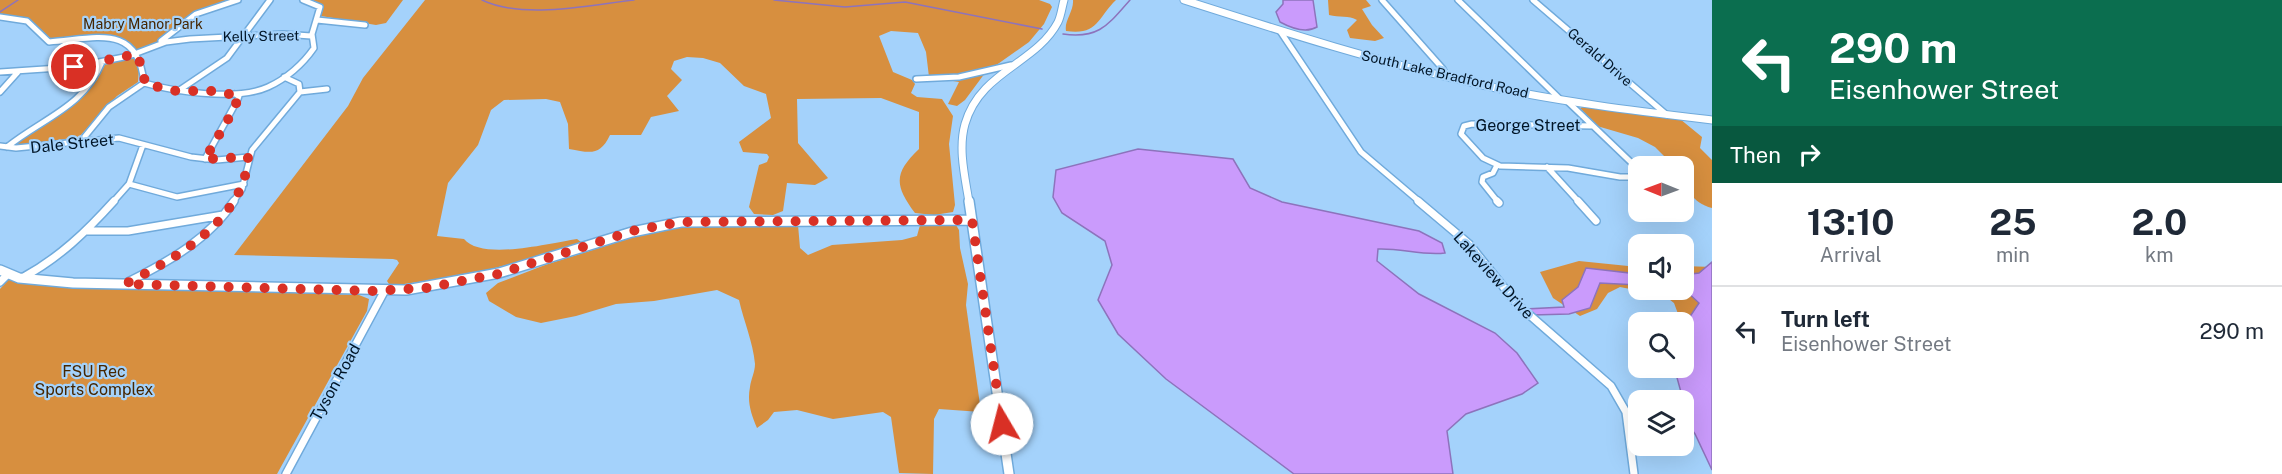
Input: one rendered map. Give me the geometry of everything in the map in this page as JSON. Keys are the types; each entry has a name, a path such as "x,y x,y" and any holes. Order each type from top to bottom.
{"main road":[{"path":"1009,474 962,156 965,124 982,90 1050,33 1059,20 1064,0"},
{"name":"South Lake Bradford Road","path":"1184,0 1344,50 1447,77 1564,100 1712,120"},
{"path":"4,272 22,278 65,282 385,290 426,288 476,279 538,262 636,230 681,222 972,220"}],"street":[{"path":"156,46 196,14 238,0"},
{"path":"178,91 227,58 270,0"},
{"path":"82,140 91,126 119,97 144,83 178,91 234,93 263,89 284,77 314,48 311,36 320,7 303,0"},
{"path":"1382,0 1443,69 1447,77"},
{"path":"1458,0 1628,159"},
{"name":"Gerald Drive","path":"1533,0 1667,115"},
{"path":"0,17 27,21 49,42 116,38 129,45 136,54 143,69 144,83"},
{"path":"317,20 365,25"},
{"name":"Lakeview Drive","path":"1280,31 1361,152 1469,244 1518,305 1611,386 1626,412 1634,474"},
{"name":"Kelly Street","path":"0,72 54,70 102,62 136,54 166,42 190,39 283,34 311,36"},
{"path":"2,147 60,114 95,79 102,62"},
{"path":"916,79 959,76 1011,65"},
{"path":"0,92 18,72"},
{"path":"284,77 299,84 300,92"},
{"path":"125,284 169,260 204,234 224,214 244,184 248,157 300,92 327,89"},
{"path":"205,159 238,99 239,96 234,93"},
{"name":"George Street","path":"1499,165 1483,158 1461,134 1461,127 1593,126"},
{"name":"Dale Street","path":"2,147 124,138 143,146 205,159 248,157"},
{"path":"22,278 48,264 87,231 129,184 143,146"},
{"path":"1499,203 1482,182 1483,177 1494,173 1499,165 1579,169 1628,177"},
{"path":"1547,167 1596,221"},
{"path":"129,184 177,197 244,184"},
{"path":"87,231 128,231 224,214"},
{"path":"0,282 4,272"},
{"name":"Tyson Road","path":"286,474 385,290"}],"green space":[{"name":"Mabry Manor Park","path":"0,0 232,0 193,14 157,43 138,51 125,40 117,37 64,42 48,39 28,19 0,16"},
{"path":"307,0 403,0 386,23 376,25 321,16 321,6"},
{"path":"425,0 1039,0 1052,7 1044,24 1029,42 985,73 965,100 957,106 948,104 959,82 929,77 926,52 918,33 891,31 879,36 893,72 912,80 915,84 911,93 917,97 942,99 953,116 949,144 955,205 953,212 934,215 915,213 908,203 900,187 900,180 905,165 919,149 919,112 881,98 797,99 798,143 828,178 815,185 787,183 783,211 773,215 754,214 749,207 759,165 767,162 769,157 767,154 743,152 739,142 771,118 766,94 744,86 720,63 703,58 687,57 674,61 671,69 682,80 667,96 679,111 651,117 641,135 610,135 602,147 589,152 569,149 568,124 560,102 546,99 504,100 491,110 478,145 448,183 437,236 464,239 485,249 501,250 577,239 581,242 555,252 468,275 397,285 389,284 387,281 399,263 393,259 234,255 348,106 363,78"},
{"path":"1073,0 1116,0 1096,24 1085,31 1077,32 1066,31"},
{"path":"1328,0 1366,0 1371,6 1362,9 1384,38 1375,41 1350,38 1347,30 1357,20 1329,15"},
{"path":"136,57 139,69 138,82 117,96 79,137 14,146 15,143 74,103 97,80 106,62"},
{"path":"1580,108 1680,119 1702,137 1700,148 1712,160 1712,208 1694,198 1694,156 1664,156 1655,147 1638,138 1597,126"},
{"path":"734,224 798,225 800,248 808,255 832,245 902,240 917,236 920,225 956,225 959,230 960,248 968,284 966,305 981,412 939,409 934,419 933,474 899,473 891,417 883,412 833,419 797,410 774,412 757,428 749,403 755,367 754,356 739,300 717,290 654,301 616,304 576,316 541,323 516,317 489,301 486,293 498,283 545,265 637,236 674,228"},
{"path":"1579,261 1628,266 1628,289 1620,287 1608,293 1597,309 1580,316 1553,298 1540,272"},
{"path":"1694,266 1712,267 1694,320 1694,312 1677,312 1670,300 1694,300"},
{"name":"FSU Rec Sports Complex","path":"9,279 47,285 359,295 369,299 367,311 277,474 0,474 0,289"}],"shaded area":[{"path":"1283,0 1313,0 1317,27 1303,30 1280,22 1276,12 1283,4"},
{"path":"1138,149 1233,159 1250,188 1282,202 1419,231 1442,243 1445,253 1428,254 1378,249 1377,261 1419,294 1495,333 1517,353 1538,383 1522,394 1466,414 1447,431 1453,474 1294,474 1166,379 1118,334 1098,300 1112,265 1105,241 1062,213 1053,197 1056,170"},
{"path":"1712,262 1712,470 1694,433 1694,390 1680,390 1677,378 1694,378 1693,312 1699,303 1694,298 1694,274 1699,273"},
{"path":"1586,268 1628,273 1628,284 1600,283 1590,308 1569,314 1532,315 1526,309 1564,307 1562,300 1578,287"}],"waterway":[{"path":"0,12 18,0"},
{"path":"482,0 499,6 537,10 634,0"},
{"path":"774,0 845,7 905,2 1042,29"},
{"path":"1063,34 1086,34 1102,28 1130,0"}],"route":[{"path":"74,67 136,54 143,69 145,84 168,90 213,91 234,93 239,96 233,111 205,159 248,157 248,168 240,192 230,207 204,234 169,260 125,284 406,290 446,285 498,274 636,230 681,222 972,220 1002,424"}]}
